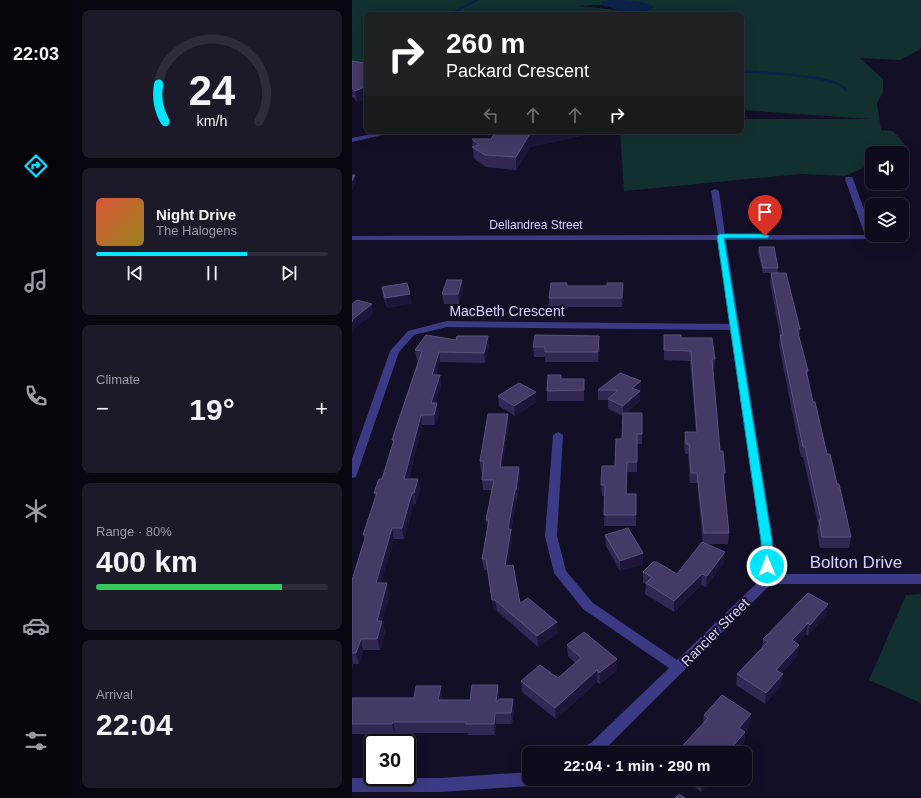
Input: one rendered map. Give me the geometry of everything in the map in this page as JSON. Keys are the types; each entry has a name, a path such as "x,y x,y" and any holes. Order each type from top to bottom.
{"street":[{"path":"352,140 382,134"},
{"name":"Dellandrea Street","path":"352,238 720,236 870,237 849,179"},
{"path":"715,191 720,236 767,541 768,579"},
{"name":"MacBeth Crescent","path":"352,474 395,351 411,333 446,324 735,326"},
{"path":"558,435 551,536 560,573 588,606 679,668"},
{"name":"Bolton Drive","path":"768,579 921,579"},
{"name":"Rancier Street","path":"598,746 768,579"},
{"path":"352,785 440,785 522,779"}],"green space":[{"path":"352,0 921,0 921,49 900,60 860,58 883,79 883,92 877,103 881,130 893,131 906,146 865,146 865,166 845,176 800,174 624,191 620,134 744,134 744,119 870,119 744,110 744,12 644,12 622,6 587,5 579,6 636,12 364,12 364,62 352,62"},
{"path":"921,594 921,703 869,680 906,595"}],"water":[{"path":"610,0 627,0 645,3 655,7 644,12 620,12 619,10 601,5 601,2"}],"building":[{"path":"352,61 364,62 364,87 355,91 352,88"},
{"path":"494,134 534,134 529,135 516,157 485,155 472,147 479,145 472,139 491,139"},
{"path":"759,247 774,247 778,268 763,268"},
{"path":"771,273 786,273 800,329 797,329 808,371 806,371 813,402 815,402 827,454 830,454 837,484 839,484 851,537 822,537 819,520 821,520 805,447 803,447 780,335 783,335"},
{"path":"447,280 462,280 458,294 442,294"},
{"path":"407,283 410,294 385,298 382,287"},
{"path":"551,283 567,283 567,286 607,286 607,283 623,283 622,298 549,298"},
{"path":"357,300 372,304 353,319 352,322 352,304"},
{"path":"426,335 456,340 457,336 488,336 484,353 439,352 432,375 440,375 431,403 437,403 434,415 421,415 404,479 418,479 414,493 412,493 402,528 392,528 376,583 387,583 377,621 382,621 377,639 361,639 356,653 352,653 352,580 366,535 363,535 377,493 374,493 379,479 382,479 394,440 392,440 422,351 415,350"},
{"path":"535,335 599,336 598,352 545,352 545,347 533,347"},
{"path":"664,335 681,335 681,338 712,338 715,359 712,359 720,451 723,451 725,473 723,473 729,533 704,533 697,473 691,473 689,444 686,444 685,432 697,432 691,351 664,350"},
{"path":"620,373 641,381 632,388 640,391 623,406 608,399 618,390 598,390"},
{"path":"548,375 561,375 561,379 584,379 584,390 547,391"},
{"path":"519,383 536,392 514,406 498,396"},
{"path":"623,413 642,413 642,434 637,434 637,462 627,462 626,494 636,494 636,515 604,515 605,485 601,485 602,466 615,466 616,439 622,439"},
{"path":"488,414 508,414 500,467 519,467 508,529 511,529 505,566 513,565 520,603 528,598 557,622 537,636 495,600 492,600 486,559 482,559 489,520 486,520 494,480 482,480 484,461 480,461"},
{"path":"628,528 643,553 620,561 605,535"},
{"path":"702,542 725,552 707,576 702,574 674,601 646,583 652,577 643,572 653,562 657,562 677,574"},
{"path":"808,593 828,604 810,625 808,623 792,640 799,645 776,670 783,674 766,693 737,674 768,642 763,639"},
{"path":"584,632 617,659 599,673 597,670 555,708 521,681 540,665 558,678 581,658 567,645"},
{"path":"472,685 498,685 496,702 500,699 513,699 511,713 495,713 494,724 466,724 466,722 393,722 392,724 352,724 352,698 414,698 416,686 441,686 438,700 470,700"},
{"path":"722,695 751,714 739,728 745,732 733,746 682,746 708,718 704,715"},
{"path":"679,794 685,798 675,798"}],"waterway":[{"path":"454,12 477,0"},
{"path":"744,71 813,77 839,85 846,90"}],"route":[{"path":"765,236 720,236 767,541 767,566"}]}
